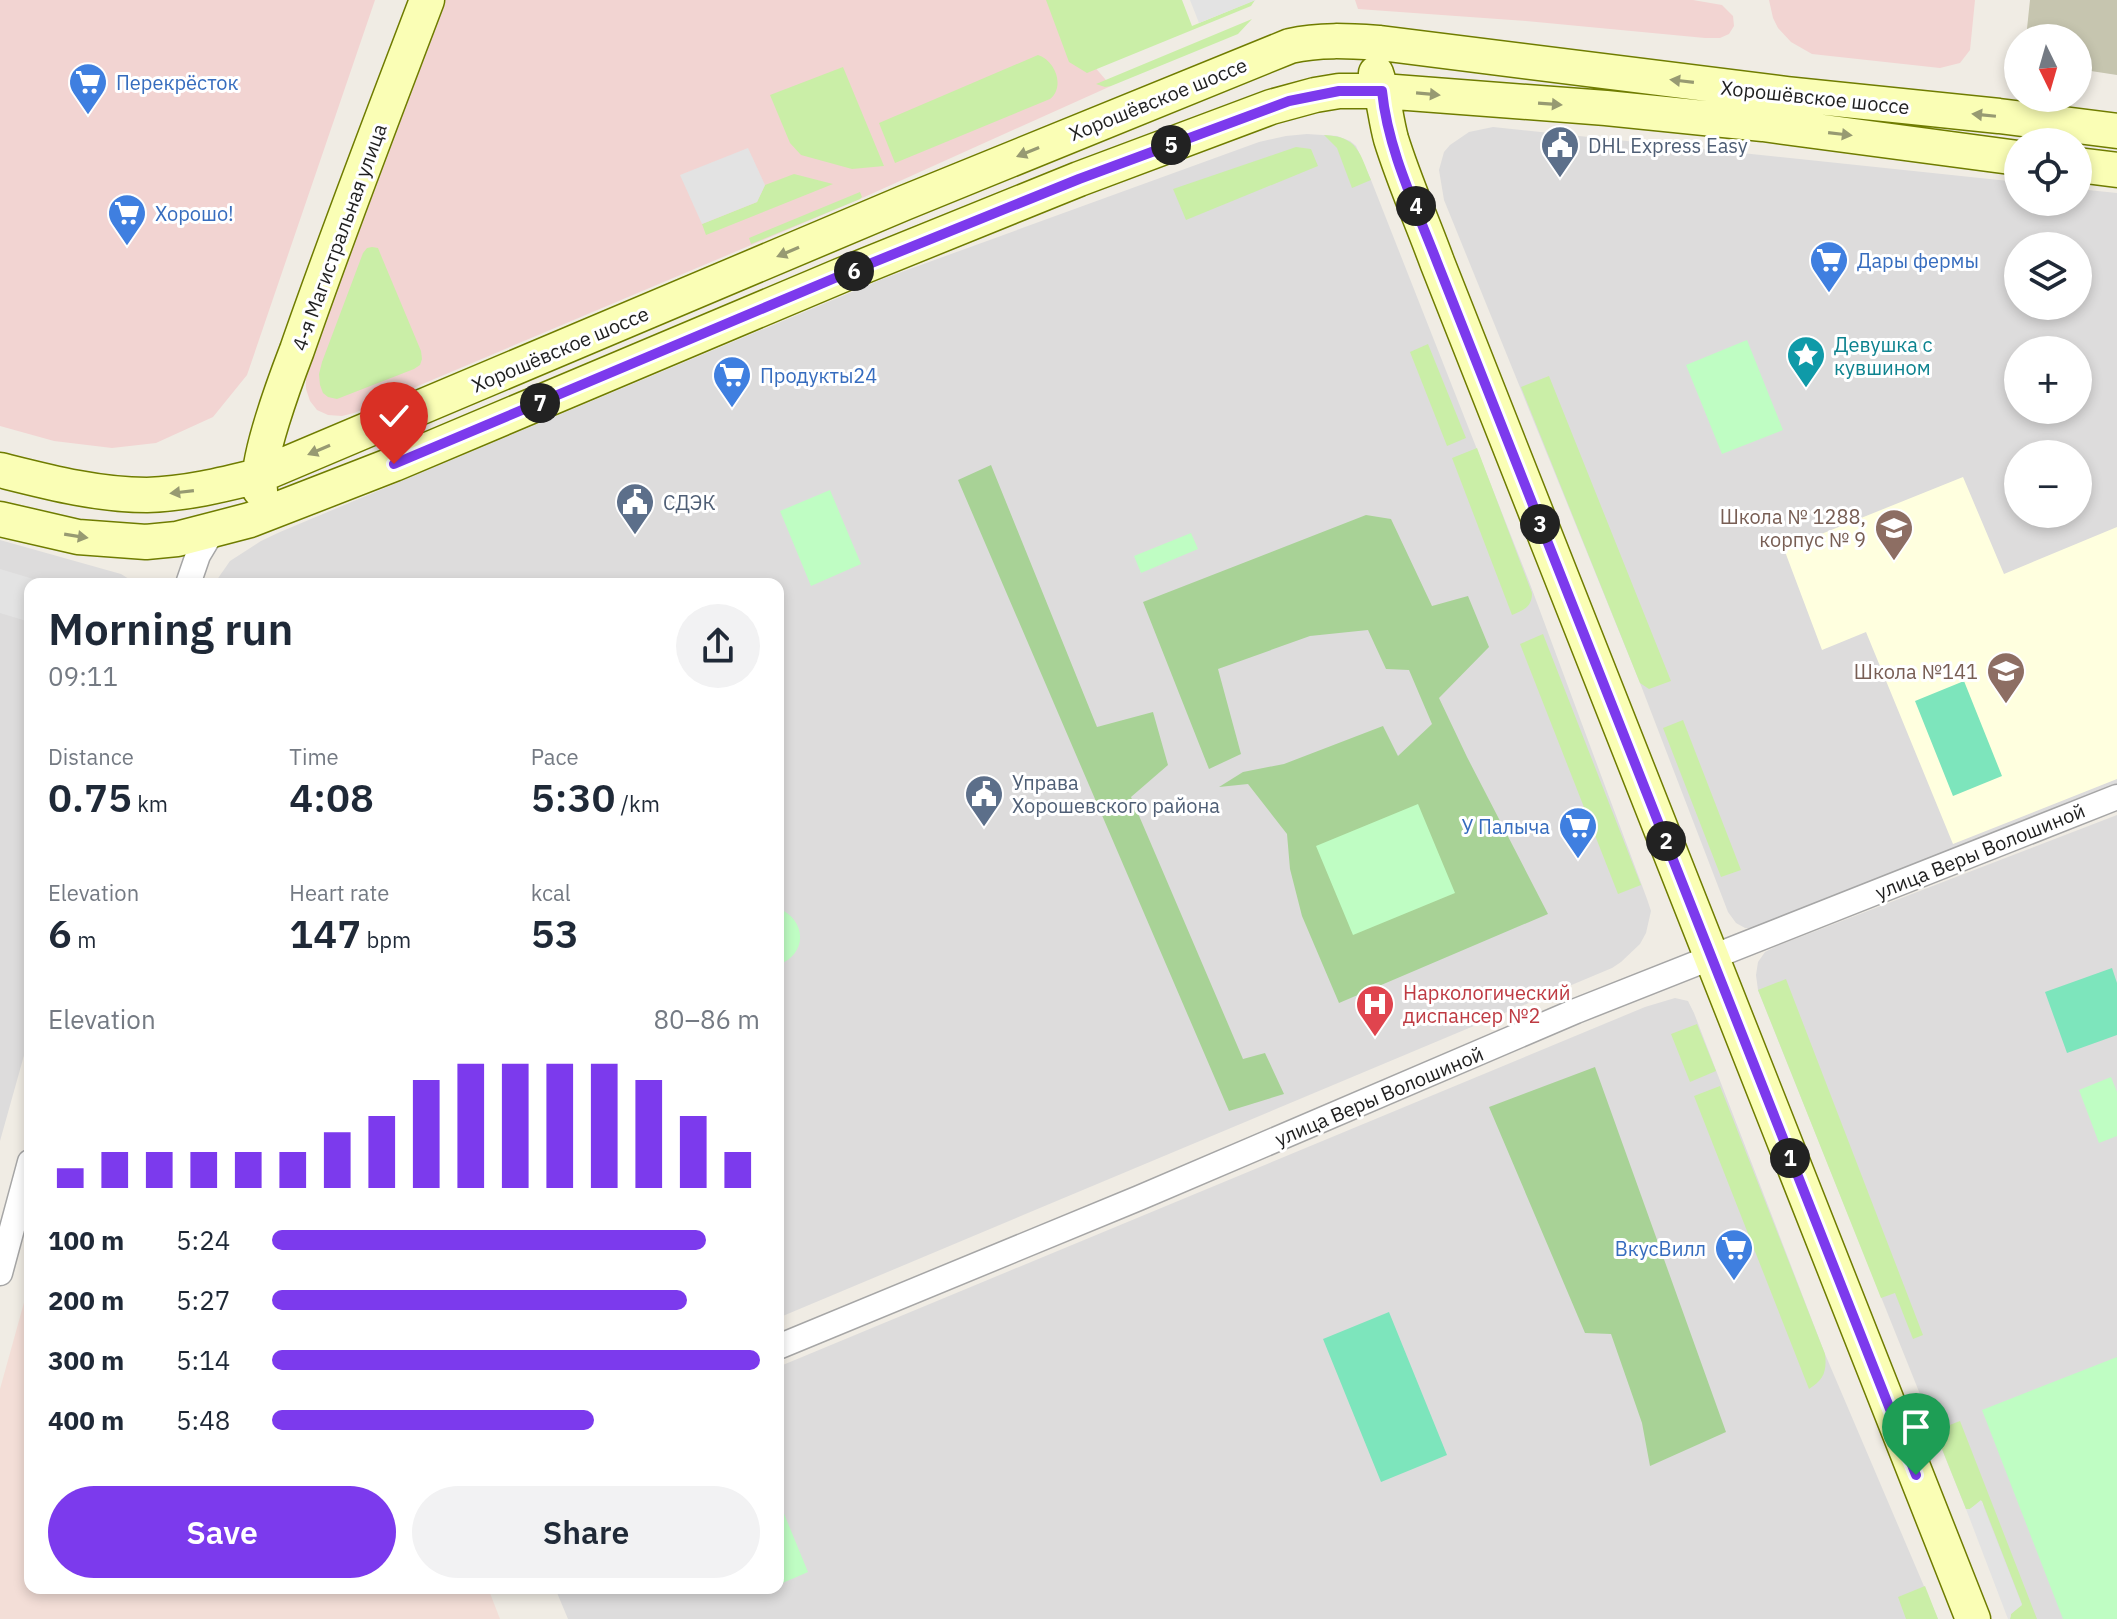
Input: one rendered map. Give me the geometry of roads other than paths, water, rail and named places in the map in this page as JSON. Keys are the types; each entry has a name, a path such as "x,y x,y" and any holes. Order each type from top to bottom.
{"main road":[{"name":"4-я Магистральная улица","path":"258,476 277,406 427,0"},
{"path":"1337,40 1351,42 1364,49 1376,73 1393,145 1973,1619"},
{"name":"Хорошёвское шоссе","path":"0,470 88,489 148,495 209,488 258,476 915,198 1290,46 1313,41 1380,43 1772,93 2117,131"},
{"path":"1382,91 1387,72 1403,56 1450,52"},
{"name":"Хорошёвское шоссе","path":"0,519 78,537 146,542 177,539 250,520 298,503 1079,179 1289,101 1339,91 1382,91 1637,111 1763,124 2004,156"},
{"path":"2092,167 2117,170"},
{"path":"258,476 258,486 271,503 298,503"},
{"path":"213,530 258,476"}],"street":[{"path":"190,578 198,555 213,530"},
{"name":"улица Веры Волошиной","path":"784,1345 1165,1187 1576,1011 2117,797"},
{"path":"0,1273 24,1184"}],"place":[{"name":"Перекрёсток","path":"88,116"},
{"name":"DHL Express Easy","path":"1560,179"},
{"name":"Хорошо!","path":"127,247"},
{"name":"Дары фермы","path":"1829,294"},
{"name":"Девушка с кувшином","path":"1806,389"},
{"name":"Продукты24","path":"732,409"},
{"name":"СДЭК","path":"635,536"},
{"name":"Школа № 1288, корпус № 9","path":"1894,562"},
{"name":"Школа №141","path":"2006,705"},
{"name":"Управа Хорошевского района","path":"984,828"},
{"name":"У Палыча","path":"1578,860"},
{"name":"Наркологический диспансер №2","path":"1375,1038"},
{"name":"ВкусВилл","path":"1734,1282"}]}
